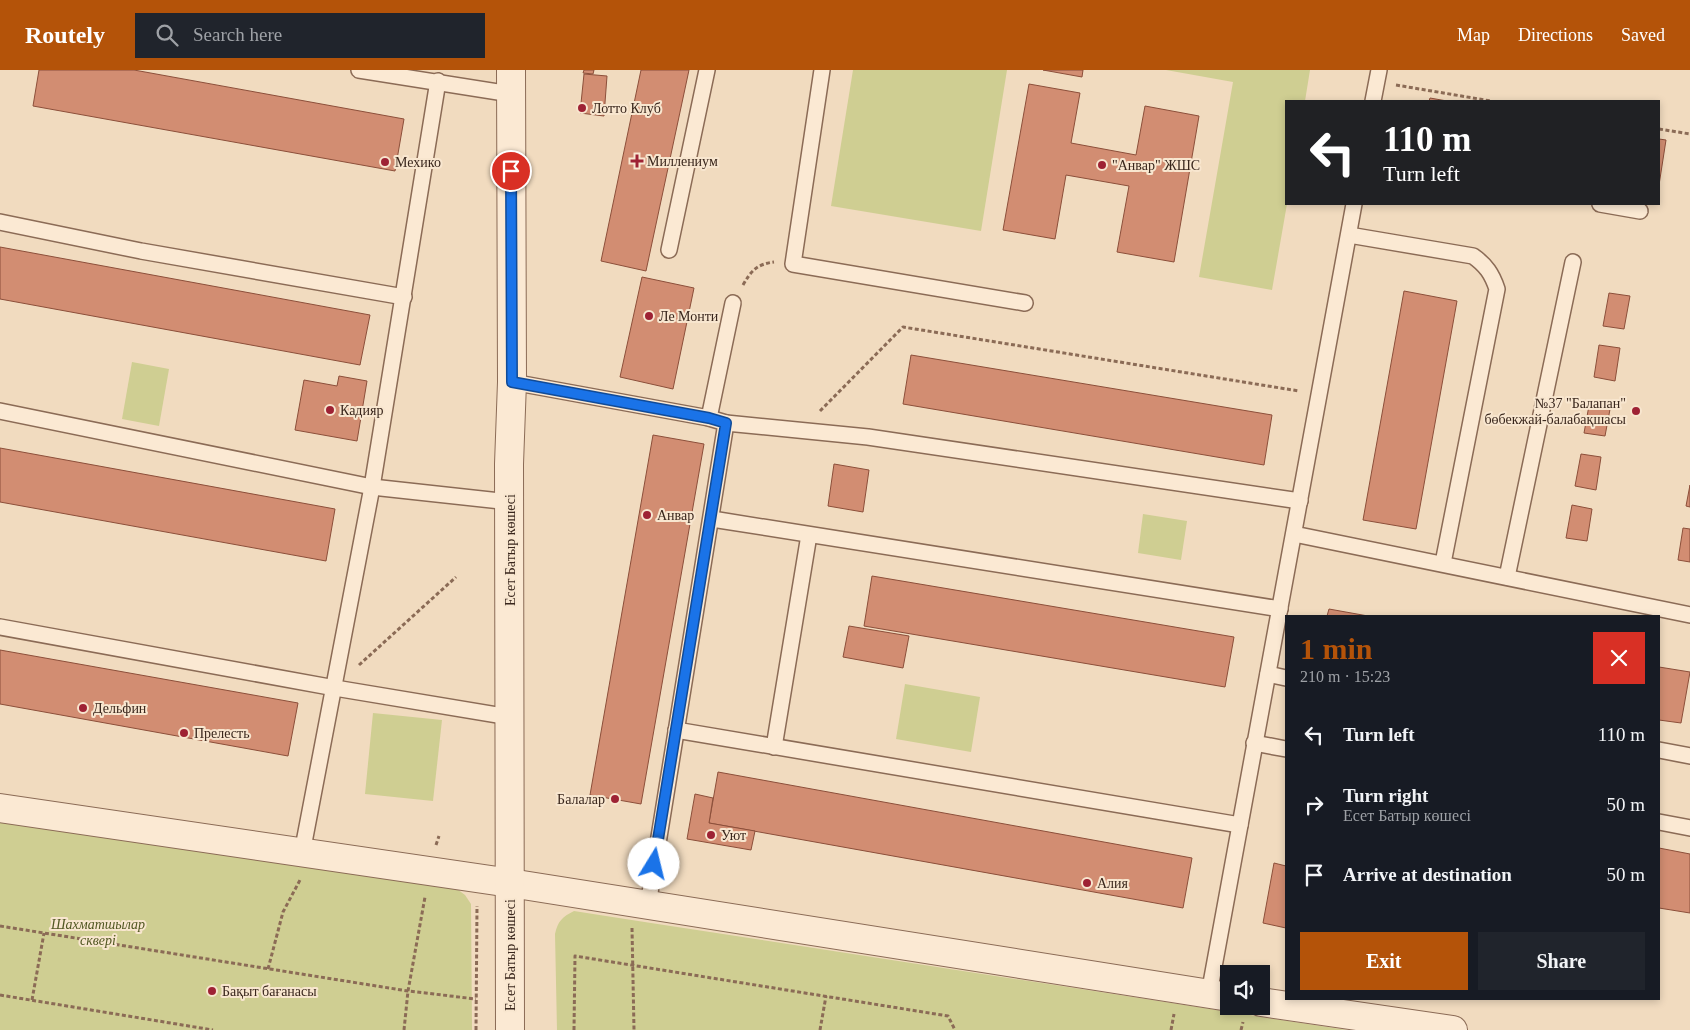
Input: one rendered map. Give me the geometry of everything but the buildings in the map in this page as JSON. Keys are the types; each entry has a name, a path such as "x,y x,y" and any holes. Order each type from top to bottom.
{"street":[{"name":"Есет Батыр көшесі","path":"510,1030 511,82"},
{"path":"0,808 510,883 1219,995"},
{"path":"1270,1003 1453,1030"}],"lane":[{"path":"358,70 438,81 511,82"},
{"path":"669,250 707,70"},
{"path":"822,70 793,264 1025,303"},
{"path":"1374,100 1378,76"},
{"path":"308,854 335,688 372,487 404,297 438,81"},
{"path":"1219,995 1240,825 1354,205"},
{"path":"1607,205 1640,210"},
{"path":"0,222 141,251 404,297"},
{"path":"1349,235 1473,256 1489,270 1497,289 1443,563"},
{"path":"1507,577 1573,262"},
{"path":"709,418 733,303"},
{"path":"512,382 709,418 726,423 878,438 1300,501"},
{"path":"0,411 372,487 510,502"},
{"path":"640,904 676,730 712,519 726,423"},
{"path":"712,519 1280,609"},
{"path":"774,747 809,534"},
{"path":"1294,534 1690,615"},
{"path":"0,627 335,688 510,716"},
{"path":"1268,674 1285,678"},
{"path":"676,730 1240,825"},
{"path":"1254,743 1285,749"},
{"path":"1660,750 1690,756"},
{"path":"1660,822 1690,828"}],"path":[{"path":"1378,76 1486,100"},
{"path":"1660,129 1690,134"},
{"path":"733,303 750,272 762,264 776,261 793,264"},
{"path":"801,430 903,327 1319,394"},
{"path":"335,688 456,577"},
{"path":"404,1030 408,991 430,872 439,836"},
{"path":"268,969 283,912 308,854"},
{"path":"476,1030 477,879"},
{"path":"634,1030 632,966 640,904"},
{"path":"0,926 408,991 476,999"},
{"path":"32,1000 44,933"},
{"path":"574,1030 575,956 948,1016 955,1030"},
{"path":"0,995 213,1030"},
{"path":"820,1030 826,996"}],"green space":[{"path":"853,70 1007,70 981,231 831,206"},
{"path":"1166,70 1310,70 1305,100 1285,100 1285,205 1287,205 1272,290 1199,277 1233,82"},
{"path":"132,362 169,369 159,426 122,419"},
{"path":"1143,514 1187,521 1181,560 1138,553"},
{"path":"905,684 980,697 971,752 896,739"},
{"path":"373,713 442,720 433,801 365,794"},
{"name":"Шахматшылар сквері","path":"0,819 457,889 465,895 471,904 472,1030 0,1030"},
{"path":"574,911 1220,1010 1220,1015 1250,1015 1347,1030 557,1030 555,934 561,920"}],"place":[{"name":"Лотто Клуб","path":"582,108"},
{"name":"Миллениум","path":"637,161"},
{"name":"Мехико","path":"385,162"},
{"name":"\"Анвар\" ЖШС","path":"1102,165"},
{"name":"Ле Монти","path":"649,316"},
{"name":"Кадияр","path":"330,410"},
{"name":"№37 \"Балапан\" бөбекжай-балабақшасы","path":"1636,411"},
{"name":"Анвар","path":"647,515"},
{"name":"Дельфин","path":"83,708"},
{"name":"Прелесть","path":"184,733"},
{"name":"Балалар","path":"615,799"},
{"name":"Уют","path":"711,835"},
{"name":"Алия","path":"1087,883"},
{"name":"Бақыт бағанасы","path":"212,991"}],"route":[{"path":"511,171 512,382 709,418 726,423 683,698 654,864"}]}
